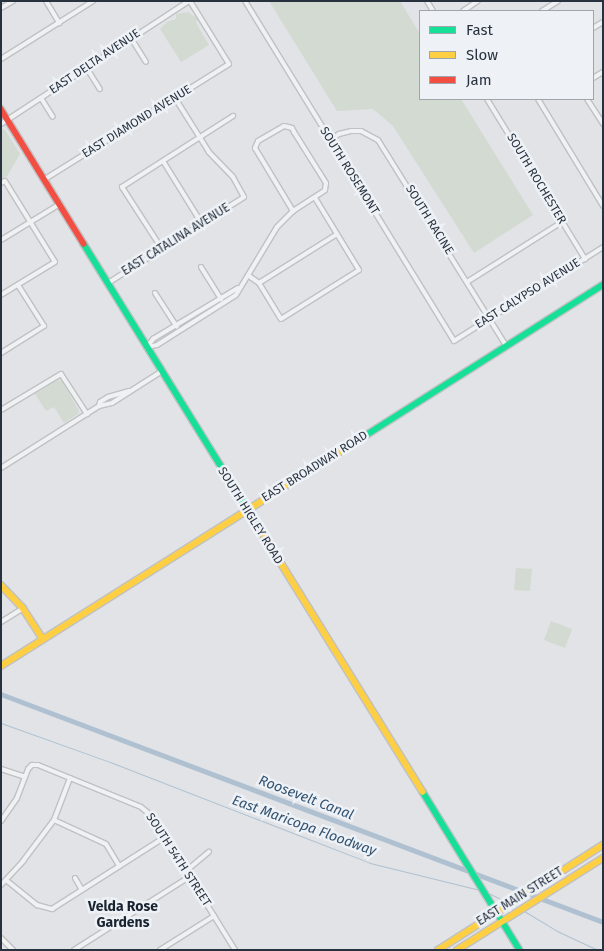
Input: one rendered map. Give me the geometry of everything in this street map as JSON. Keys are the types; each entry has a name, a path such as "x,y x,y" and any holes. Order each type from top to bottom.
{"main road":[{"name":"SOUTH HIGLEY ROAD","path":"1,108 247,510 520,950"},
{"name":"EAST BROADWAY ROAD","path":"1,666 603,285"},
{"path":"1,584 24,608 43,640"},
{"name":"EAST MAIN STREET","path":"438,950 603,845"},
{"name":"EAST MAIN STREET","path":"457,950 603,858"}],"street":[{"path":"1,8 12,1"},
{"path":"46,1 59,23"},
{"path":"1,59 94,1"},
{"name":"EAST DELTA AVENUE","path":"1,124 190,1"},
{"name":"EAST DIAMOND AVENUE","path":"45,179 229,64 190,1"},
{"name":"SOUTH ROSEMONT","path":"245,1 454,341"},
{"path":"464,10 478,1"},
{"path":"544,10 558,1"},
{"path":"131,38 146,62"},
{"path":"86,67 100,89"},
{"path":"41,98 53,117"},
{"path":"174,98 199,137"},
{"name":"SOUTH ROCHESTER","path":"489,100 585,258"},
{"path":"539,100 603,206"},
{"path":"588,100 603,123"},
{"path":"162,249 122,188 233,116"},
{"path":"147,347 153,339 238,288 249,276 277,227 293,212 324,193 326,183 292,128 288,126 279,128 258,141 256,150 293,212"},
{"name":"SOUTH RACINE","path":"330,140 339,134 352,131 361,131 378,140 506,346"},
{"name":"EAST CATALINA AVENUE","path":"108,282 244,197 233,177 209,152 199,137"},
{"path":"162,161 202,224"},
{"path":"1,295 55,262 3,182"},
{"path":"249,276 259,284 281,319 359,270 315,198"},
{"path":"1,240 60,204"},
{"path":"467,282 562,222"},
{"path":"259,284 337,234"},
{"name":"EAST CALYPSO AVENUE","path":"454,341 603,248"},
{"path":"201,267 223,303"},
{"path":"1,353 44,326 18,285"},
{"path":"147,347 157,345 236,295 238,288"},
{"path":"155,293 179,331"},
{"path":"1,468 99,406 112,403 129,390 162,371"},
{"path":"1,410 61,374 87,414"},
{"path":"99,406 100,402 112,395 129,390"},
{"path":"1,622 24,608"},
{"name":"SOUTH 54TH STREET","path":"25,777 32,765 38,765 141,807 148,812 235,950"},
{"path":"1,769 25,777 17,798 1,821"},
{"path":"1,885 39,841 54,820 70,778"},
{"path":"54,820 106,844 119,866"},
{"path":"6,880 37,905 52,909 165,837"},
{"path":"186,871 209,852"},
{"path":"74,950 189,877"},
{"path":"75,878 82,890"},
{"path":"160,950 214,916"},
{"path":"1,938 13,950"}],"shaded area":[{"path":"269,1 400,1 419,32 419,100 462,100 533,215 474,253 393,126 373,109 337,111"},
{"path":"188,12 198,19 196,23 209,45 181,62 160,29 167,22 176,19 176,14"},
{"path":"1,129 5,130 20,154 6,178 1,179"},
{"path":"58,380 62,381 79,411 78,414 64,423 54,407 46,411 35,394"},
{"path":"516,568 532,569 530,591 514,590"},
{"path":"551,621 572,629 565,648 544,640"}],"waterway":[{"name":"Roosevelt Canal","path":"1,694 603,922"},
{"name":"East Maricopa Floodway","path":"1,723 110,762 370,863 480,890"},
{"name":"East Maricopa Floodway","path":"488,893 507,902"},
{"name":"East Maricopa Floodway","path":"524,911 557,931 598,950"}],"traffic: fast":[{"path":"84,244 260,529"},
{"path":"360,439 603,285"},
{"path":"423,792 520,950"}],"traffic: slow":[{"path":"1,666 360,439"},
{"path":"260,529 423,792"},
{"path":"1,585 23,608 43,639"},
{"path":"438,950 603,845"},
{"path":"457,950 603,858"}],"traffic: jam":[{"path":"1,109 84,244"}],"district":[{"name":"Velda Rose Gardens","path":"123,916"}]}
